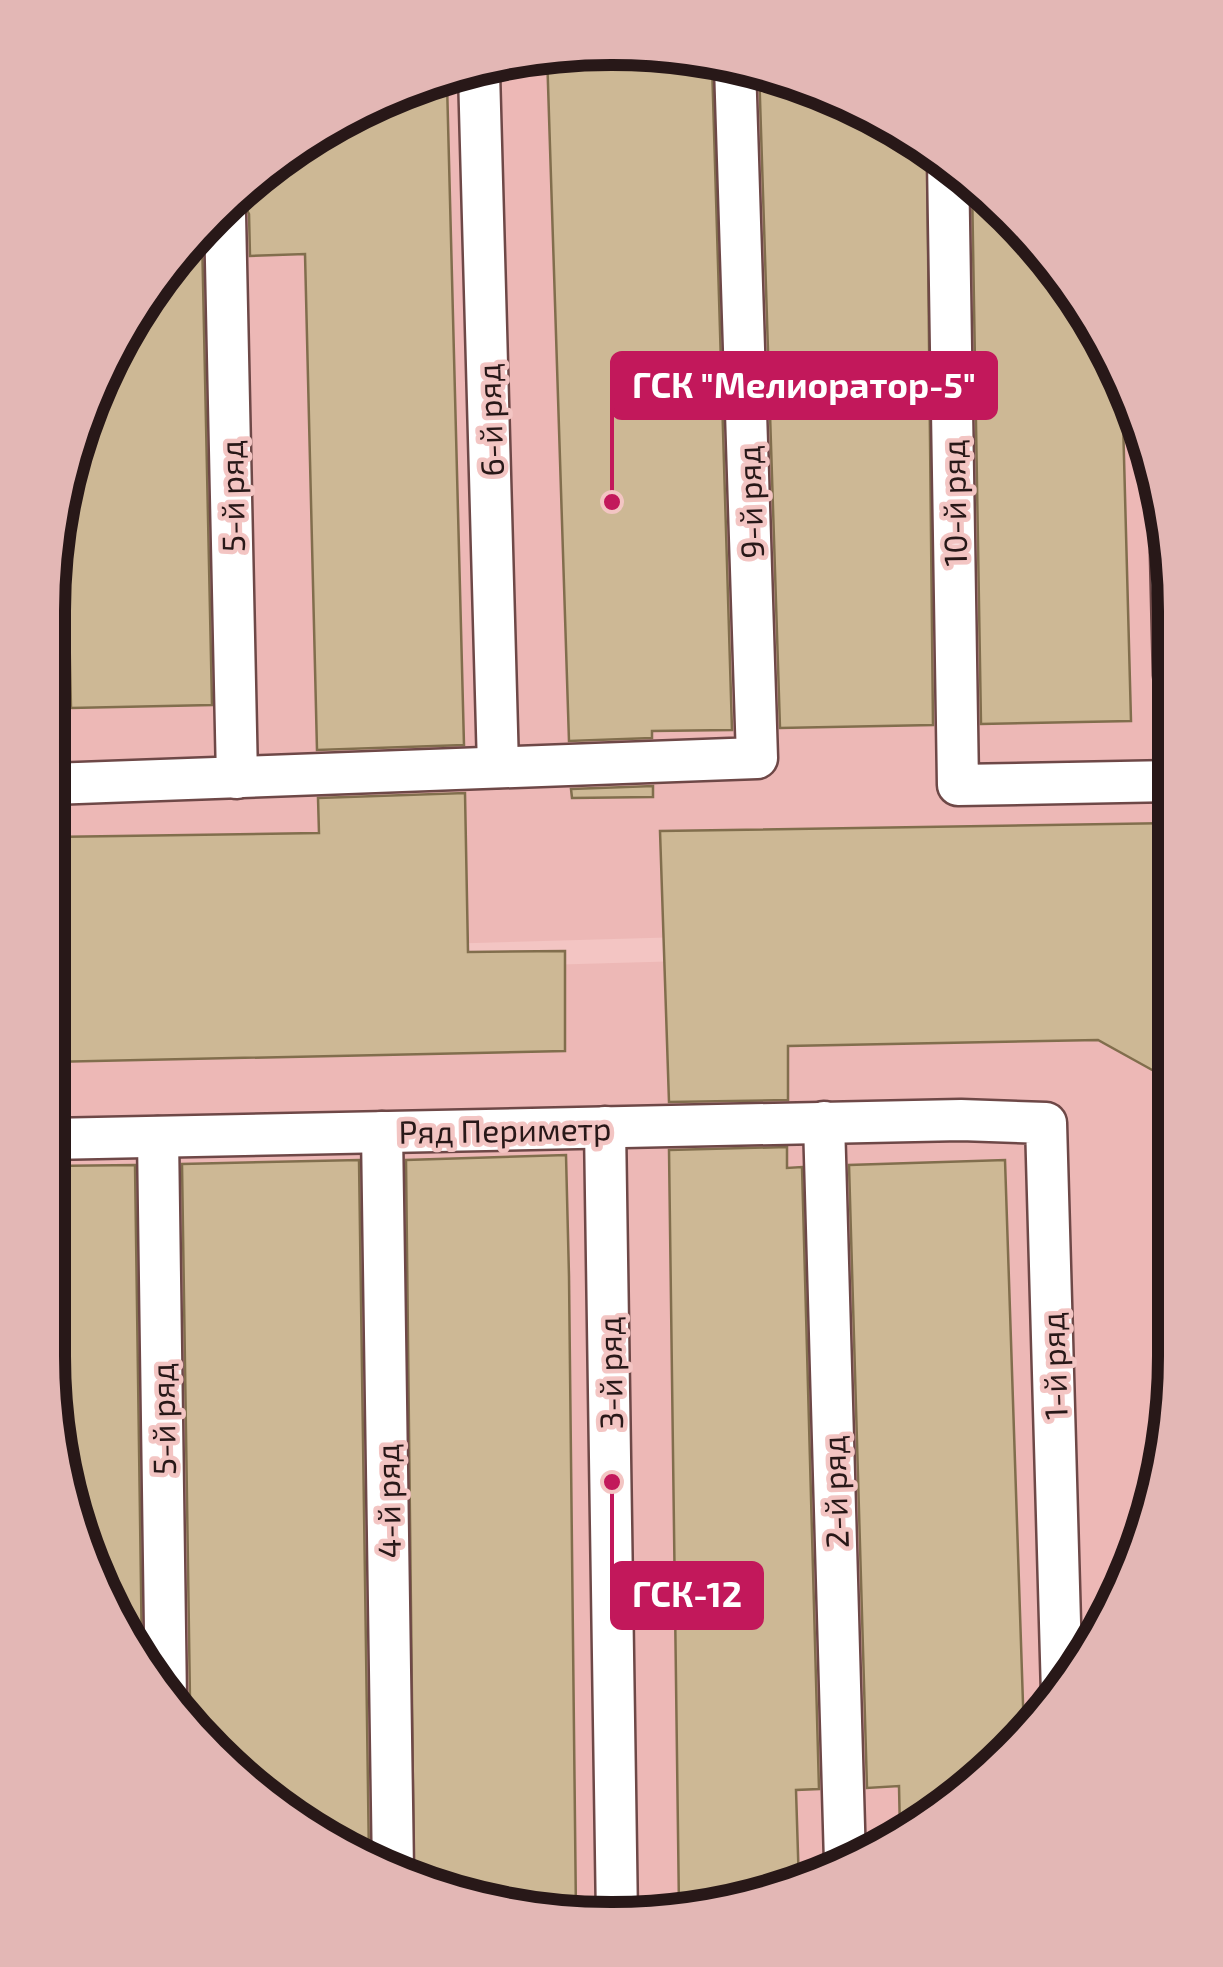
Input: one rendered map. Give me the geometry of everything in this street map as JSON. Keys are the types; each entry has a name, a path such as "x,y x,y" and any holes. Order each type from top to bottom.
{"lane":[{"name":"9-й ряд","path":"498,767 757,758 736,80"},
{"name":"6-й ряд","path":"479,82 498,767"},
{"name":"10-й ряд","path":"948,182 958,785 1158,781"},
{"name":"5-й ряд","path":"225,225 237,778"},
{"path":"65,784 498,767"},
{"name":"Ряд Периметр","path":"65,1139 961,1120"},
{"name":"1-й ряд","path":"961,1120 1046,1123 1061,1666"},
{"name":"2-й ряд","path":"824,1122 844,1850"},
{"name":"3-й ряд","path":"605,1127 617,1902"},
{"name":"4-й ряд","path":"382,1132 393,1856"},
{"name":"5-й ряд","path":"158,1137 166,1671"}],"shaded area":[{"path":"576,66 683,70 787,94 885,138 972,201 1045,279 1085,338 1129,436 1147,505 1157,576 1158,923 65,955 65,612 70,540 94,436 138,338 201,251 279,178 370,121 470,84"},
{"path":"1158,947 1158,1355 1153,1427 1129,1531 1102,1597 1066,1659 998,1742 915,1810 821,1860 718,1891 612,1902 505,1891 402,1860 308,1810 225,1742 157,1659 121,1597 84,1497 66,1391 65,979"}],"building":[{"path":"647,66 712,75 732,730 652,731 652,738 569,741 548,69"},
{"path":"760,86 853,121 927,166 933,725 780,728"},
{"path":"447,91 464,745 317,750 305,254 250,256 249,214 245,206 251,201 338,138 402,107"},
{"path":"972,201 1022,251 1066,308 1102,370 1123,420 1131,721 981,724"},
{"path":"202,250 212,705 71,708 68,561 84,470 107,402 138,338"},
{"path":"653,786 653,797 572,798 571,789"},
{"path":"465,793 468,952 565,951 565,1051 65,1062 65,837 319,833 318,798"},
{"path":"1158,823 1158,1073 1098,1040 788,1046 788,1100 669,1102 660,831"},
{"path":"787,1147 787,1168 802,1167 819,1789 796,1790 798,1869 753,1883 679,1897 669,1150"},
{"path":"566,1155 576,1901 505,1891 414,1865 406,1160"},
{"path":"359,1160 369,1845 279,1789 225,1742 190,1702 182,1164"},
{"path":"1005,1160 1023,1714 972,1766 900,1820 899,1786 867,1788 849,1165"},
{"path":"135,1165 142,1635 121,1597 94,1531 70,1427 65,1355 65,1166"}],"place":[{"name":"ГСК \"Мелиоратор-5\"","path":"612,502"},
{"name":"ГСК-12","path":"612,1482"}]}
